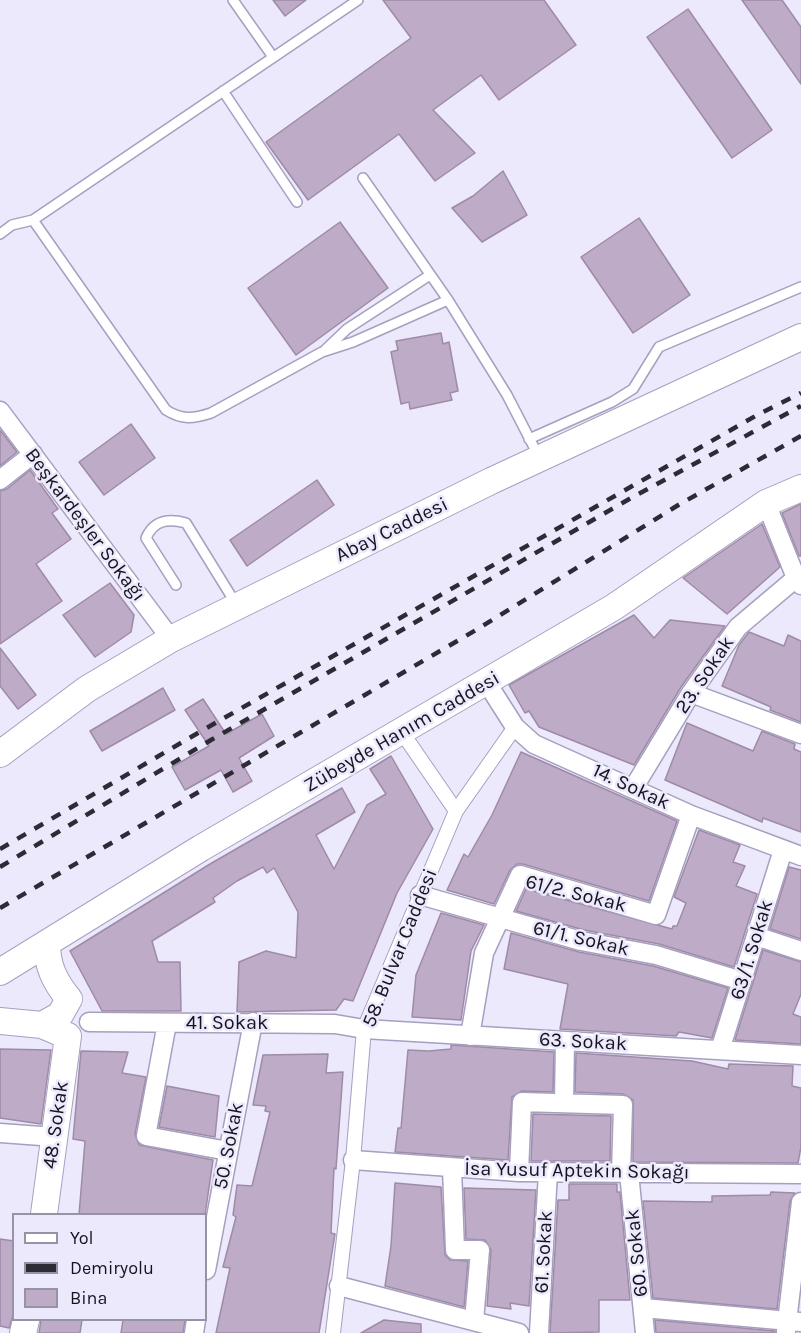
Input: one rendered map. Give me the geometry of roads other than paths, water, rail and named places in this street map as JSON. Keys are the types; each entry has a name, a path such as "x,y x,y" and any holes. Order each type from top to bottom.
{"main road":[{"name":"Abay Caddesi","path":"0,754 87,689 171,639 534,449 801,337"},
{"name":"Zübeyde Hanım Caddesi","path":"0,972 201,848 614,607 766,503 801,488"},
{"path":"42,1025 60,1015 69,999 56,982 47,958 47,944"},
{"path":"0,1021 42,1025 68,1036"},
{"name":"48. Sokak","path":"44,1213 68,1036"}],"street":[{"name":"Beşkardeşler Sokağı","path":"0,411 171,639"},
{"path":"0,480 33,454"},
{"path":"766,503 798,582"},
{"name":"23. Sokak","path":"634,787 691,693 738,627 798,582"},
{"name":"14. Sokak","path":"487,682 515,727 534,744 634,787 691,815 801,856"},
{"path":"691,693 801,734"},
{"name":"58. Bulvar Caddesi","path":"333,1333 353,1160 364,1029 456,812 515,727"},
{"path":"401,731 456,812"},
{"name":"61/2. Sokak","path":"470,1036 484,953 520,875 656,915 691,815"},
{"name":"63/1. Sokak","path":"720,1050 783,850"},
{"name":"61/1. Sokak","path":"420,896 581,941 656,955 742,981"},
{"path":"756,936 801,951"},
{"path":"68,1036 89,1022 69,999"},
{"name":"41. Sokak","path":"89,1022 335,1024 364,1029"},
{"name":"50. Sokak","path":"207,1265 253,1022"},
{"path":"167,1023 146,1136 228,1151"},
{"name":"63. Sokak","path":"364,1029 801,1055"},
{"path":"519,1172 522,1102 564,1102 566,1041"},
{"name":"60. Sokak","path":"564,1102 623,1105 625,1173 645,1333"},
{"path":"0,1133 55,1137"},
{"name":"İsa Yusuf Aptekin Sokağı","path":"353,1160 519,1172 801,1174"},
{"path":"452,1168 455,1250 480,1250 474,1321"},
{"name":"61. Sokak","path":"539,1333 548,1172"},
{"path":"643,1308 791,1325 801,1202"},
{"path":"339,1287 519,1333"}],"lane":[{"path":"232,0 273,57"},
{"path":"0,234 12,225 33,220 358,0"},
{"path":"223,91 297,202"},
{"path":"363,178 447,300 507,395 534,449 633,389 659,347 801,287"},
{"path":"33,220 166,410 178,418 195,418 211,414 322,352 353,342 447,300"},
{"path":"322,352 347,329 430,275"},
{"path":"176,585 146,538 150,529 160,521 173,519 186,523 237,606"}],"railway":[{"path":"0,849 203,730 759,414 801,393"},
{"path":"0,867 211,740 631,498 801,406"},
{"path":"0,908 476,630 680,504 801,436"}]}
